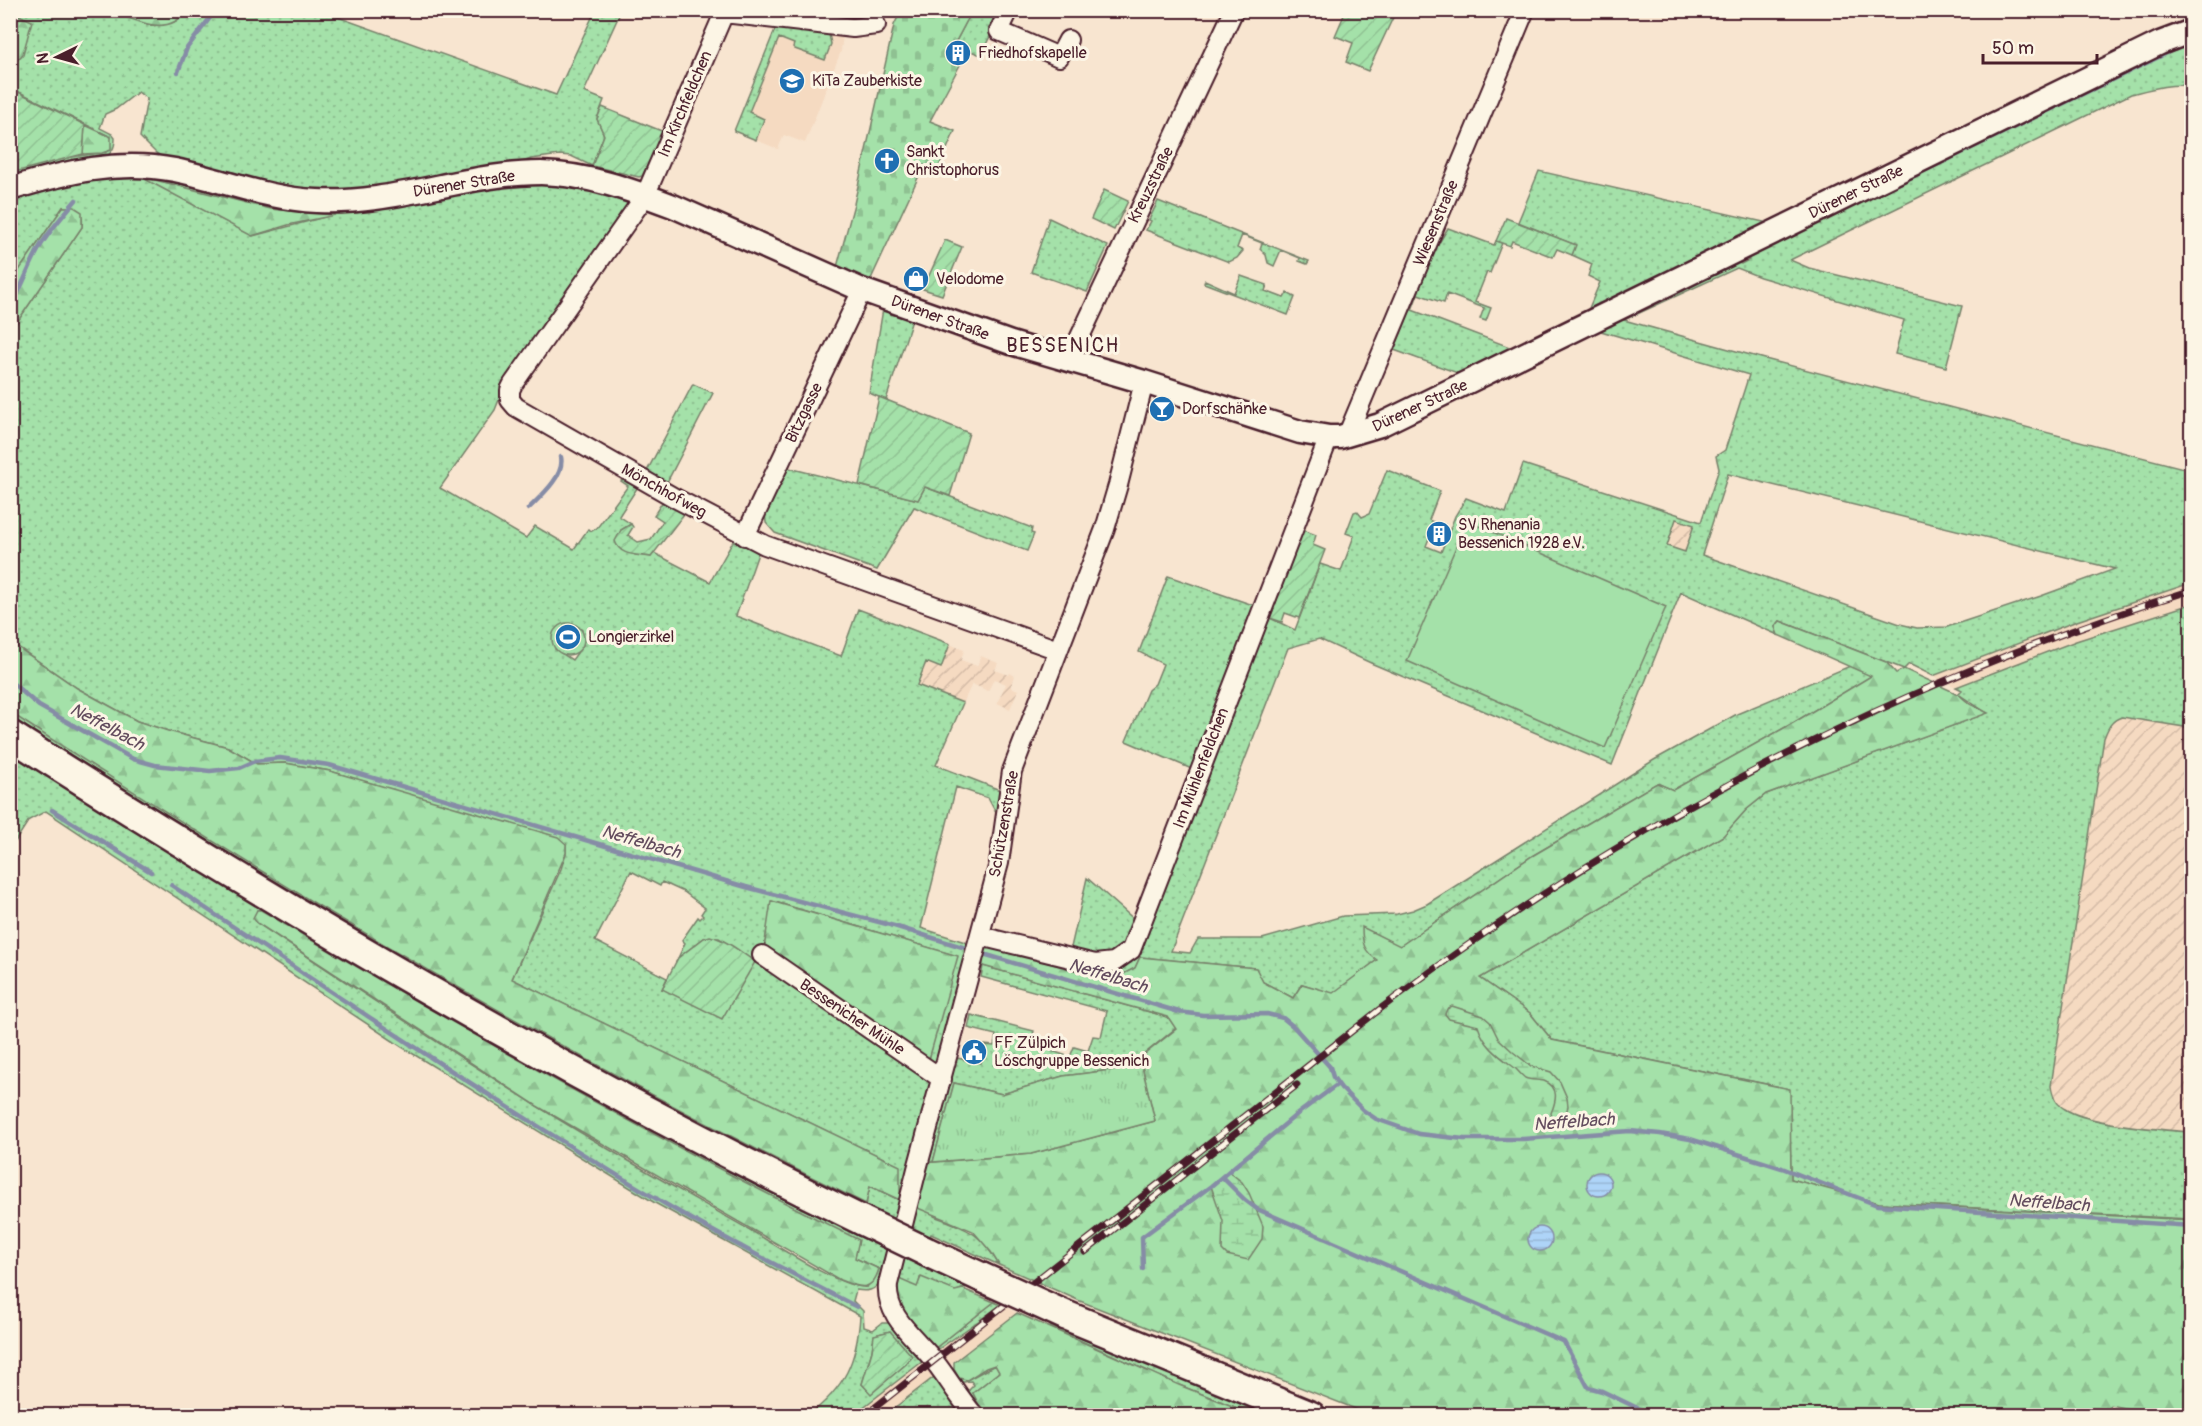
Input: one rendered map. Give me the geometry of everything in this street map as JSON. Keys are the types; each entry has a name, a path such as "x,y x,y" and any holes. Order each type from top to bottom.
{"main road":[{"path":"10,735 318,925 492,1026 659,1118 927,1252 1065,1315 1311,1416"}],"street":[{"path":"1009,10 999,31 1059,57 1068,40"},
{"name":"Kreuzstraße","path":"1069,360 1234,10"},
{"name":"Wiesenstraße","path":"1338,436 1525,10"},
{"name":"Im Kirchfeldchen","path":"645,196 724,12 853,28 876,25"},
{"name":"Dürener Straße","path":"10,189 82,169 123,165 172,170 265,195 317,201 382,197 497,177 539,173 580,177 645,196 862,290 985,335 1144,382 1300,432 1338,436 1380,425 2150,48 2192,31"},
{"name":"Mönchhofweg","path":"645,196 513,384 509,394 510,400 516,407 745,536 765,545 1058,650"},
{"name":"Bitzgasse","path":"745,536 862,290"},
{"name":"Schützenstraße","path":"975,1416 894,1313 888,1294 891,1275 999,863 1012,771 1112,507 1144,382"},
{"name":"Im Mühlenfeldchen","path":"977,947 1095,964 1113,962 1131,950 1338,436"},
{"name":"Bessenicher Mühle","path":"762,955 942,1078"}],"shaded area":[{"name":"KiTa Zauberkiste","path":"776,27 843,35 841,51 805,143 784,135 778,149 734,131"},
{"path":"1676,518 1694,524 1685,552 1667,546"},
{"path":"2191,583 2191,604 2076,641 1956,687 1933,676 2077,621"},
{"path":"2191,618 2191,1161 1993,1113 2055,785"},
{"path":"950,644 964,650 961,660 977,666 981,656 998,663 995,670 1015,676 1011,687 1018,690 1010,709 997,703 1006,684 994,679 988,691 972,684 963,703 917,685 926,662 941,668"},
{"path":"1001,1305 1017,1313 945,1368 935,1352"},
{"path":"922,1362 934,1378 884,1415 853,1416"}],"green space":[{"path":"11,11 110,11 153,26 174,22 186,11 321,11 556,95 595,11 621,11 584,92 604,100 597,119 604,135 592,166 571,156 560,155 531,159 491,172 425,183 303,193 166,159 156,153 140,137 147,99 138,92 116,109 105,114 100,128 115,138 109,155 103,159 11,180 11,173 16,171 57,159 106,152 111,137 11,88 11,63 15,62 31,21"},
{"path":"110,11 186,11 169,24 160,25 140,22"},
{"path":"901,11 972,11 954,45 969,48 930,121 955,131 937,171 924,165 870,281 837,267 854,204 894,25"},
{"path":"972,11 1002,11 981,55 968,48 954,45"},
{"path":"1335,11 1396,11 1368,71 1346,62 1353,43 1335,36 1344,15"},
{"path":"2191,11 2191,22 1587,313 1600,282 1588,276 1592,264 1572,255 1575,245 1518,222 1539,171 1768,223 2176,25 2186,18"},
{"path":"11,12 32,21 23,54 11,63"},
{"path":"776,27 829,34 831,44 825,60 795,49 794,44 779,38 749,112 764,119 756,140 734,131"},
{"path":"2191,38 2191,86 2168,86 2131,94 1790,260 1809,268 1962,306 1946,367 1895,354 1904,320 1737,268 1624,320 2191,470 2191,583 2077,621 1933,676 1909,664 1904,669 1780,621 1775,627 1778,635 1681,592 1612,765 1319,639 1288,648 1171,951 1190,953 1198,939 1262,939 1343,916 1397,914 1413,910 1427,904 1654,760 1737,714 1850,666 1872,676 1673,790 1657,783 1532,856 1377,960 1333,994 1302,984 1293,998 1263,982 1255,968 1140,957 1135,968 1112,980 990,947 1070,952 1087,878 1136,921 1194,770 1126,741 1148,690 1155,684 1163,664 1139,652 1168,576 1256,606 1276,558 1291,563 1270,618 1295,630 1320,564 1341,571 1354,536 1346,533 1354,512 1357,511 1362,517 1369,514 1387,470 1440,491 1429,520 1435,523 1426,546 1441,552 1455,516 1466,498 1506,513 1523,464 1701,522 1719,469 1716,456 1725,450 1749,375 1601,331 1599,328 1732,261 1741,264 1749,260 1747,255","holes":["1728,474 2115,569 1947,627 1917,628 1900,624 1702,555","1676,519 1694,525 1685,552 1667,546"]},
{"path":"10,88 85,125 83,154 11,173"},
{"path":"602,107 664,132 642,176 592,166 604,135 597,119"},
{"path":"85,125 111,137 111,150 83,154"},
{"path":"139,173 237,195 551,180 632,201 502,392 495,410 440,488 526,538 535,526 574,549 588,529 592,531 597,528 628,486 621,481 626,474 641,482 619,516 631,524 621,530 635,555 651,557 654,553 710,582 735,538 760,548 736,616 841,656 858,609 950,644 941,668 926,662 917,685 963,703 936,765 1000,790 996,813 988,798 956,787 921,928 965,942 971,947 939,1062 932,1064 932,1083 913,1167 934,1216 979,1238 999,1265 931,1234 930,1237 784,1167 569,1053 411,963 254,869 11,718 11,712 353,926 662,1101 866,1204 870,1186 899,1200 899,1166 512,979 561,869 566,844 330,771 285,763 257,764 228,747 137,721 77,688 11,642 11,331 82,227 82,222 81,214 77,209 63,207 11,282 11,196 79,177","holes":["142,177 271,209 332,215 253,236","573,623 582,630 583,645 572,660 555,649","631,871 660,886 662,882 684,892 705,908 701,914 703,916 700,919 698,917 682,940 685,943 678,958 704,938 719,938 755,962 662,989 667,978 595,941","772,901 957,956 928,1062 764,949"]},
{"path":"139,176 271,209 335,215 288,225 252,236"},
{"path":"1104,190 1128,201 1114,230 1091,219"},
{"path":"1158,201 1309,261 1307,264 1299,261 1300,258 1281,250 1274,266 1268,263 1266,255 1260,249 1262,243 1242,235 1237,248 1243,251 1229,262 1146,230"},
{"path":"63,207 74,207 82,212 82,227 11,331 11,282"},
{"path":"1049,218 1108,246 1087,292 1031,272"},
{"path":"1506,218 1576,245 1572,255 1557,249 1553,257 1512,241 1510,246 1496,241"},
{"path":"1448,228 1494,245 1496,241 1502,243 1475,302 1491,308 1486,321 1480,319 1484,308 1447,294 1444,303 1418,294 1412,310 1515,349 1463,375 1394,350 1436,248"},
{"path":"945,240 962,247 942,295 923,289"},
{"path":"1241,276 1267,285 1265,291 1284,298 1287,293 1295,297 1288,315 1204,283 1205,280 1234,293"},
{"path":"883,309 912,320 886,400 869,393"},
{"path":"693,384 713,393 666,484 645,475"},
{"path":"879,397 969,433 950,496 925,487 918,500 859,485"},
{"path":"785,467 918,500 925,487 1032,528 1031,533 1034,534 1027,551 914,507 877,570 775,533 766,523 765,511"},
{"path":"663,501 687,510 651,557 630,554 621,550 615,541 621,530 631,524 633,527 628,535 638,542 651,539 663,521 654,515"},
{"path":"1467,521 1666,607 1605,748 1407,661"},
{"path":"1303,530 1316,535 1313,545 1325,550 1299,618 1285,613 1282,622 1270,618"},
{"path":"2191,604 2192,677 2188,710 2191,711 2191,728 2122,717 2113,722 2104,738 2051,1086 2054,1097 2062,1107 2090,1119 2191,1132 2191,1219 1879,1203 1791,1179 1789,1089 1552,1040 1530,1013 1480,978 1723,836 1746,810 1766,794 1987,713 1958,694 1962,690 1956,687 2076,641"},
{"path":"1780,621 1886,662 1896,673 1904,669 1958,694 1970,704 1988,713 1766,794 1746,810 1723,836 1480,978 1530,1013 1552,1040 1790,1089 1791,1179 1879,1203 2191,1220 2191,1415 2158,1415 2110,1405 2105,1416 1371,1415 1080,1301 999,1265 973,1231 913,1206 924,1163 1031,1154 1155,1121 1140,1058 1176,1029 1168,1017 983,966 982,950 990,947 1112,980 1135,968 1140,957 1256,968 1263,982 1293,998 1302,984 1333,993 1377,960 1365,946 1362,927 1400,946 1532,856 1657,783 1673,790 1793,723 1871,676 1778,635 1775,627"},
{"name":"Longierzirkel","path":"568,623 579,628 584,639 579,650 568,655 557,650 552,639 557,628"},
{"path":"10,642 77,688 137,721 228,747 257,764 285,763 330,771 558,837 566,844 566,853 512,979 900,1166 900,1200 870,1186 866,1204 647,1092 431,972 115,780 11,713"},
{"path":"11,751 321,942 510,1053 736,1174 966,1287 955,1292 920,1278 918,1288 934,1349 994,1302 1001,1305 933,1353 880,1281 870,1290 856,1290 853,1301 863,1311 864,1327 873,1330 882,1323 891,1323 927,1358 853,1415 809,1415 832,1394 847,1372 856,1347 860,1316 655,1203 402,1047 46,811 29,820 11,848","holes":["257,910 261,910 482,1039 631,1122 858,1240 855,1258 879,1269 867,1287 856,1286 826,1274 791,1255 588,1137 464,1060 257,923","890,1331 909,1357 906,1364 871,1393 862,1384 872,1351 874,1335"]},
{"path":"771,901 958,956 928,1063 764,949"},
{"path":"257,910 261,910 408,997 631,1122 859,1240 855,1258 879,1269 876,1277 869,1285 864,1286 840,1280 537,1106 257,923 253,918"},
{"path":"710,936 728,943 755,962 722,1019 662,989 678,958"},
{"path":"983,966 1168,1017 1176,1028 1127,1068 1063,1076 1002,1094 954,1083 933,1162 924,1163 952,1057 981,1063 985,1045 994,1046 996,1035 968,1028 971,1015 1034,1031 1032,1038 1041,1041 1040,1047 1070,1057 1074,1047 1088,1051 1093,1036 1101,1037 1107,1011 981,977"},
{"path":"1452,1006 1483,1016 1490,1022 1498,1038 1513,1052 1531,1066 1551,1072 1560,1082 1567,1098 1565,1118 1560,1121 1552,1118 1555,1095 1553,1087 1544,1081 1524,1077 1488,1045 1478,1026 1449,1019 1445,1014"},
{"path":"1140,1058 1155,1121 1031,1154 933,1162 954,1083 1002,1094 1063,1076 1127,1068"},
{"path":"1228,1171 1242,1182 1249,1193 1263,1226 1262,1239 1248,1260 1227,1255 1222,1250 1223,1221 1211,1186"},
{"path":"921,1277 955,1291 963,1289 994,1302 934,1349 907,1317 899,1299 899,1279 917,1287"},
{"path":"1017,1313 1179,1385 1255,1415 990,1415 979,1405 973,1393 999,1372 995,1365 967,1380 959,1378 954,1369 954,1362"},
{"path":"1054,1324 1139,1362 1275,1415 1255,1415 1179,1385 1050,1327"},
{"path":"890,1331 912,1356 871,1394 862,1384 872,1351 874,1335"},
{"path":"995,1365 999,1372 973,1393 979,1405 990,1415 983,1415 970,1396 969,1390 974,1385 971,1381 957,1383 952,1373 954,1369 959,1378 967,1380"},
{"path":"938,1374 945,1388 944,1392 955,1408 961,1407 968,1416 884,1416"}],"water":[{"path":"1599,1172 1607,1176 1611,1184 1607,1192 1599,1196 1591,1192 1587,1184 1591,1176"},
{"path":"1535,1227 1545,1227 1552,1234 1552,1244 1545,1251 1535,1251 1528,1244 1528,1234"}],"waterway":[{"path":"178,72 187,48 216,10"},
{"path":"1889,188 2175,49"},
{"path":"10,308 41,245 76,200"},
{"path":"528,509 555,479 561,464 561,457"},
{"name":"Neffelbach","path":"10,681 39,706 133,759 155,765 210,771 239,768 255,761 280,758 329,765 746,887 894,926 972,950"},
{"path":"10,784 17,788"},
{"path":"52,810 151,872"},
{"path":"171,885 409,1043 589,1158 701,1224 857,1307"},
{"name":"Neffelbach","path":"980,953 1179,1012 1203,1015 1267,1014 1283,1018 1330,1067 1333,1077 1341,1088 1363,1110 1376,1119 1419,1134 1464,1139 1523,1139 1630,1131 1660,1134 1690,1139 1782,1168 1877,1205 2192,1226"},
{"path":"1143,1269 1142,1237 1211,1186 1296,1115 1338,1084"},
{"path":"1222,1177 1257,1209 1564,1342 1588,1387 1602,1391 1654,1416"}],"railway":[{"path":"864,1416 1380,1009 1474,941 1569,877 1667,818 1767,764 1870,714 1975,668 2082,627 2192,590"},
{"path":"1085,1252 1297,1085"}],"place":[{"name":"Friedhofskapelle","path":"958,53"},
{"name":"KiTa Zauberkiste","path":"792,81"},
{"name":"Sankt Christophorus","path":"887,161"},
{"name":"Velodome","path":"916,279"},
{"name":"Dorfschänke","path":"1162,409"},
{"name":"SV Rhenania Bessenich 1928 e.V.","path":"1439,534"},
{"name":"Longierzirkel","path":"568,637"},
{"name":"FF Zülpich Löschgruppe Bessenich","path":"974,1052"}],"district":[{"name":"BESSENICH","path":"1063,345"}]}
